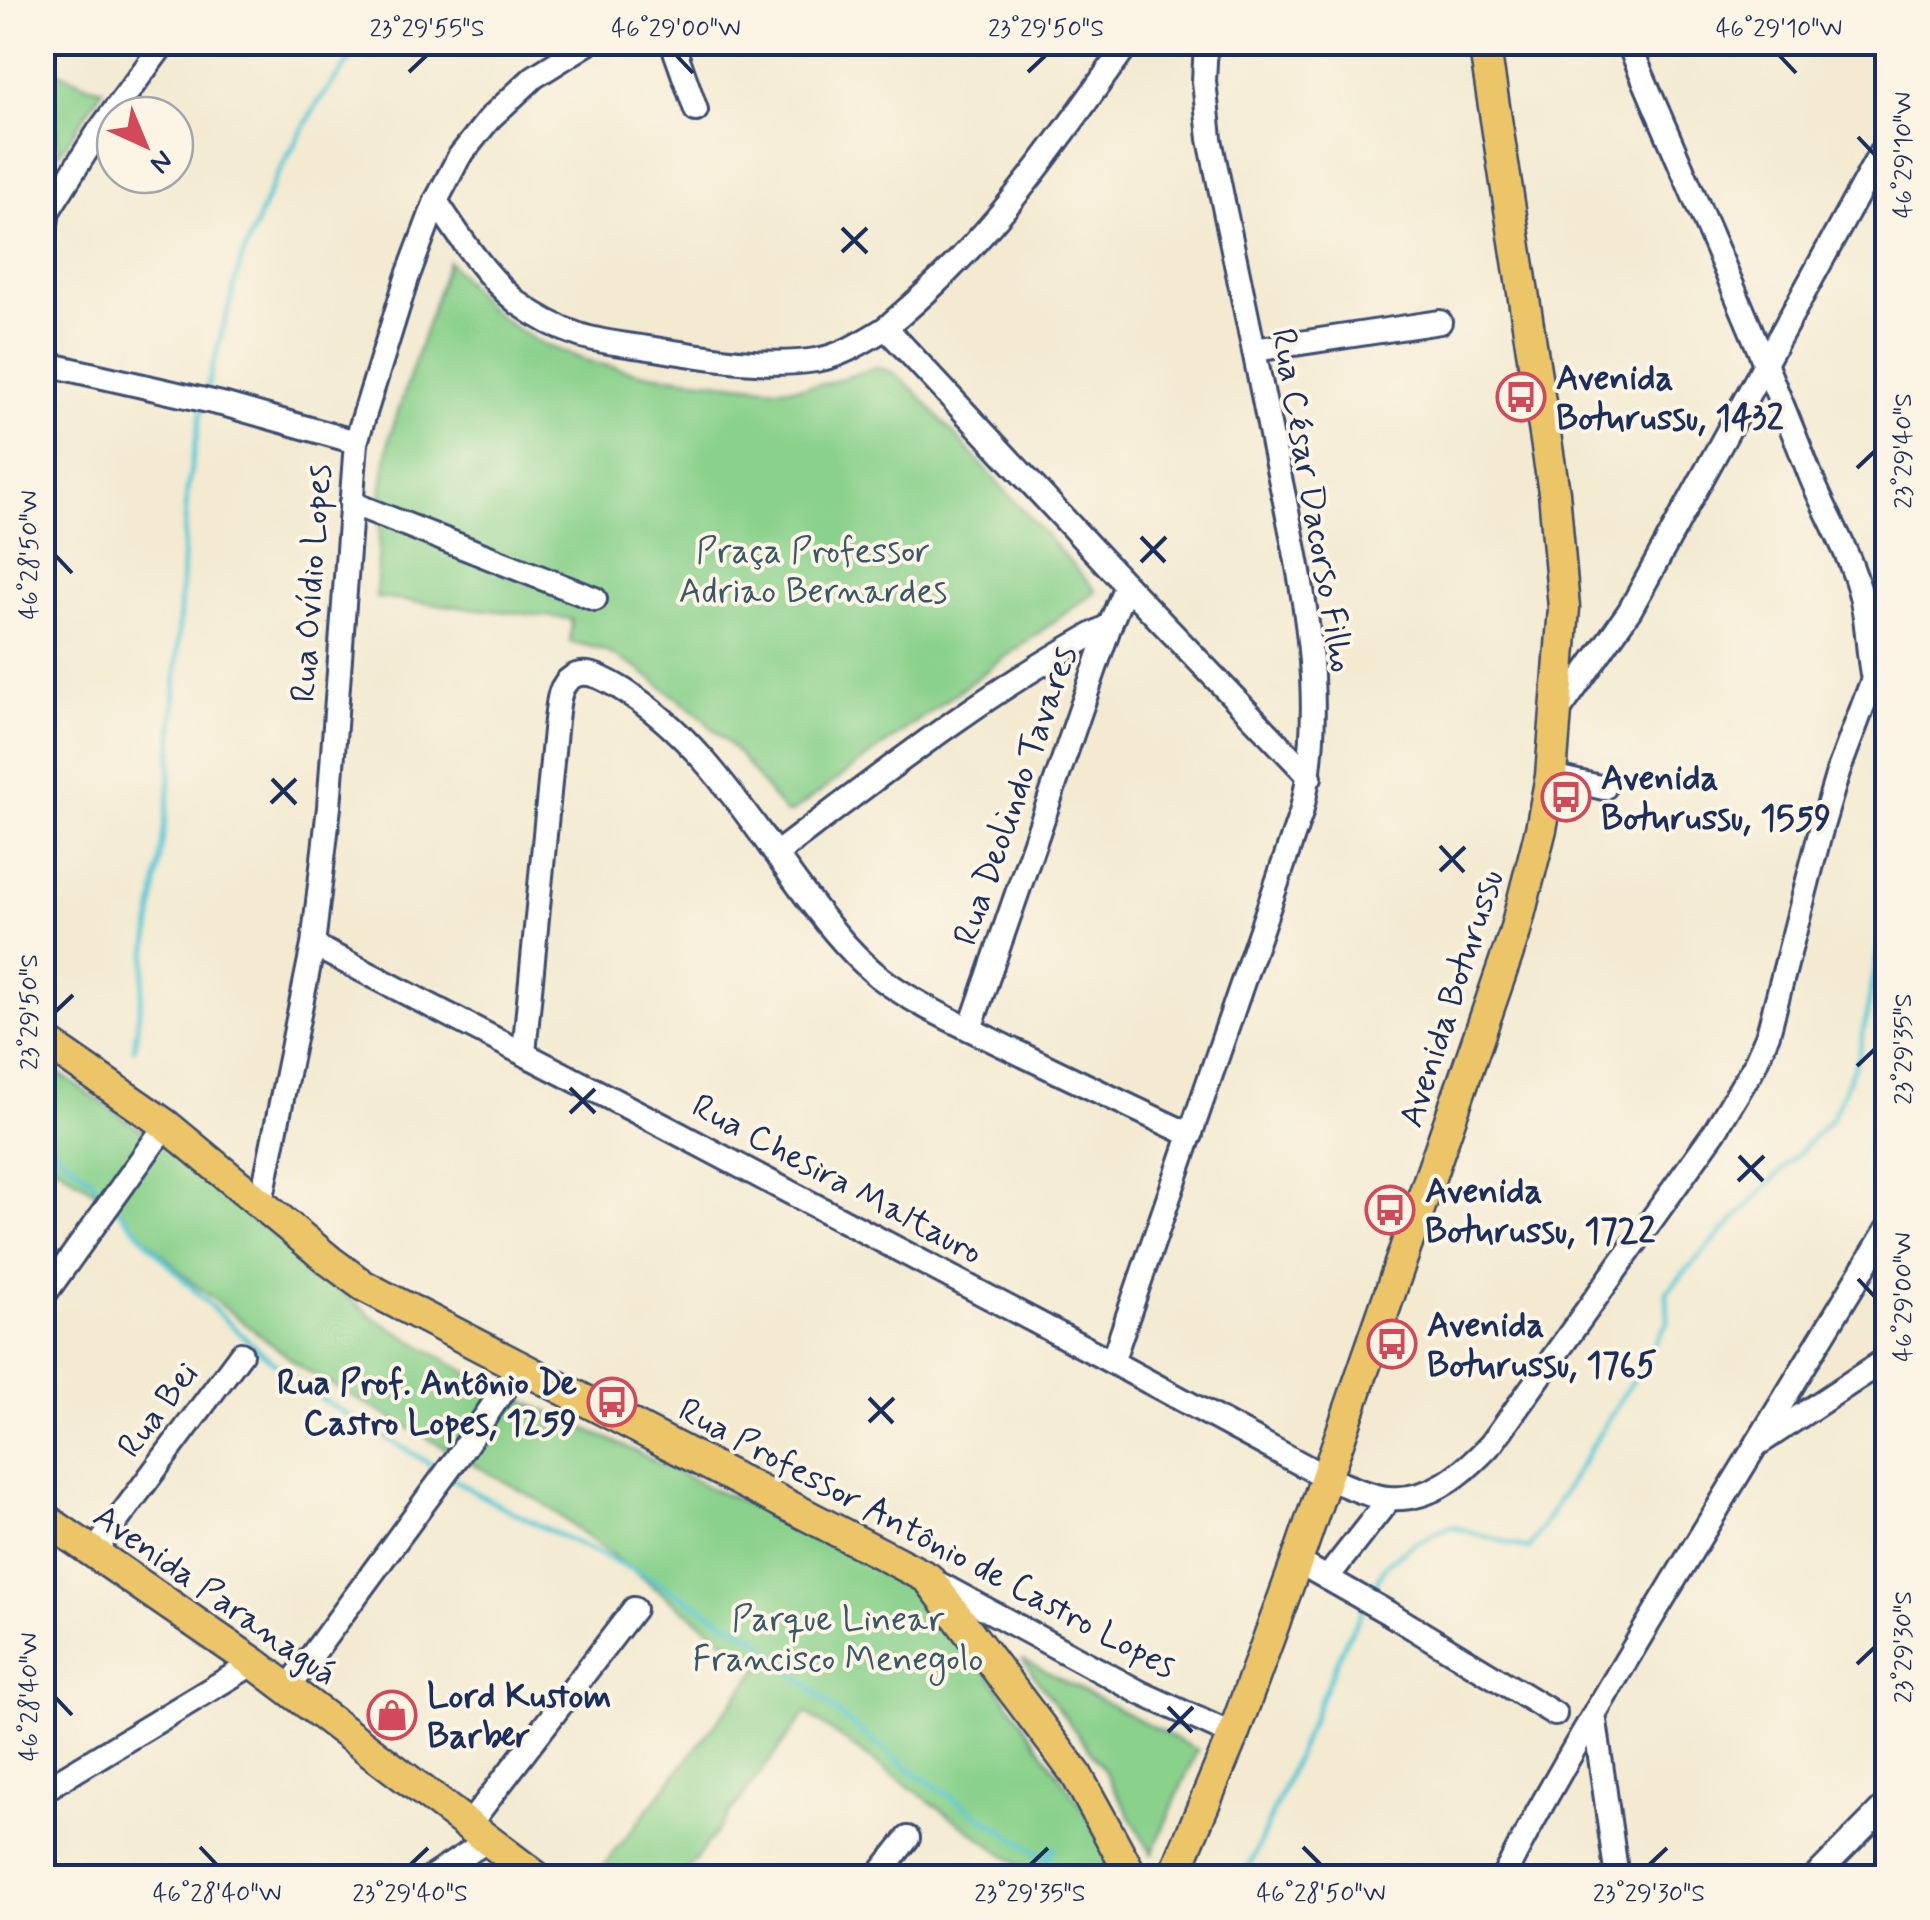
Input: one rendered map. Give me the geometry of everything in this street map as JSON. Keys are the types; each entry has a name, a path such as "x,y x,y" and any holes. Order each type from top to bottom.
{"main road":[{"name":"Avenida Boturussu","path":"1173,1878 1233,1734 1297,1561 1514,935 1552,776 1564,608 1554,492 1484,42"},
{"name":"Rua Professor Antônio de Castro Lopes","path":"42,1039 166,1125 364,1286 928,1578"},
{"name":"Avenida Paranaguá","path":"42,1517 254,1663 538,1878"},
{"path":"928,1578 1076,1774 1132,1878"}],"street":[{"path":"48,211 99,131 166,42"},
{"name":"Rua Ovídio Lopes","path":"261,1202 313,945 329,806 356,442 408,278 436,201 459,157 490,118 534,77 590,42"},
{"path":"672,42 696,110"},
{"path":"436,201 482,265 519,303 548,322 580,335 666,351 773,363 818,360 886,328 949,271 1024,185 1129,42"},
{"name":"Rua César Dacorso Filho","path":"1112,1362 1301,813 1310,777 1313,721 1305,610 1210,139 1204,81 1206,42"},
{"path":"1332,1581 1389,1498 1418,1495 1444,1486 1468,1469 1492,1443 1715,1132 1768,1034 1827,808 1880,680 1868,652 1864,610 1851,567 1628,42"},
{"path":"1556,716 1630,610 1888,139"},
{"path":"42,181 48,211 42,248"},
{"path":"1254,350 1440,322"},
{"path":"886,328 1310,777"},
{"path":"42,363 226,405 356,442"},
{"path":"351,502 595,598"},
{"name":"Rua Deolindo Tavares","path":"970,1029 1126,585"},
{"path":"776,854 983,703 1110,624"},
{"path":"524,1053 556,720 561,691 568,679 583,673 602,678 634,697 708,764 846,946 879,976 917,1002 970,1029 1191,1134"},
{"path":"1552,776 1604,788"},
{"name":"Rua Chesira Maltauro","path":"313,945 1327,1478 1389,1498"},
{"path":"42,1298 166,1125"},
{"path":"1502,1878 1594,1714 1888,1228"},
{"name":"Rua Bei","path":"93,1553 241,1354"},
{"path":"1752,1448 1888,1358"},
{"path":"288,1688 458,1458 519,1367"},
{"path":"1297,1561 1555,1714"},
{"name":"Rua Professor Antônio de Castro Lopes","path":"928,1578 1141,1693 1233,1734"},
{"path":"430,1878 478,1833 634,1609"},
{"path":"42,1791 254,1663"},
{"path":"1594,1714 1617,1878"},
{"path":"1814,1878 1888,1803"},
{"path":"876,1878 908,1838"}],"green space":[{"path":"45,66 103,89 95,95 95,101 59,154"},
{"name":"Praça Professor Adriao Bernardes","path":"448,261 487,307 509,324 540,343 590,362 640,373 774,388 829,383 877,367 894,373 914,390 1096,591 791,813 785,813 738,753 696,712 637,668 601,649 570,642 572,619 376,598 382,487 390,436"},
{"name":"Parque Linear Francisco Menegolo","path":"42,1062 155,1139 374,1318 492,1387 710,1488 847,1546 906,1585 953,1642 985,1669 1092,1822 1119,1877 1022,1877 1027,1871 806,1713 682,1877 595,1877 760,1667 543,1503 304,1369 190,1281 106,1199 43,1157"},
{"path":"1022,1659 1197,1750 1152,1854 1102,1767"}],"waterway":[{"path":"206,392 241,261 273,183 317,104 363,42"},
{"path":"134,1049 169,793 187,490 202,407"},
{"path":"1369,1597 1386,1565 1412,1545 1451,1526 1529,1549 1668,1322 1667,1292 1833,1117 1859,1055 1888,899"},
{"path":"42,1141 88,1176 108,1198"},
{"path":"115,1206 198,1294 288,1374 342,1412 438,1469"},
{"path":"452,1478 540,1526 644,1575 759,1640 843,1718 918,1775 1047,1860 1054,1848"},
{"path":"1241,1878 1250,1866 1344,1644 1364,1607"}],"place":[{"name":"Avenida Boturussu, 1432","path":"1521,397"},
{"name":"Avenida Boturussu, 1559","path":"1566,797"},
{"name":"Avenida Boturussu, 1722","path":"1390,1210"},
{"name":"Avenida Boturussu, 1765","path":"1392,1344"},
{"name":"Rua Prof. Antônio De Castro Lopes, 1259","path":"612,1402"},
{"name":"Lord Kustom Barber","path":"392,1715"}]}
